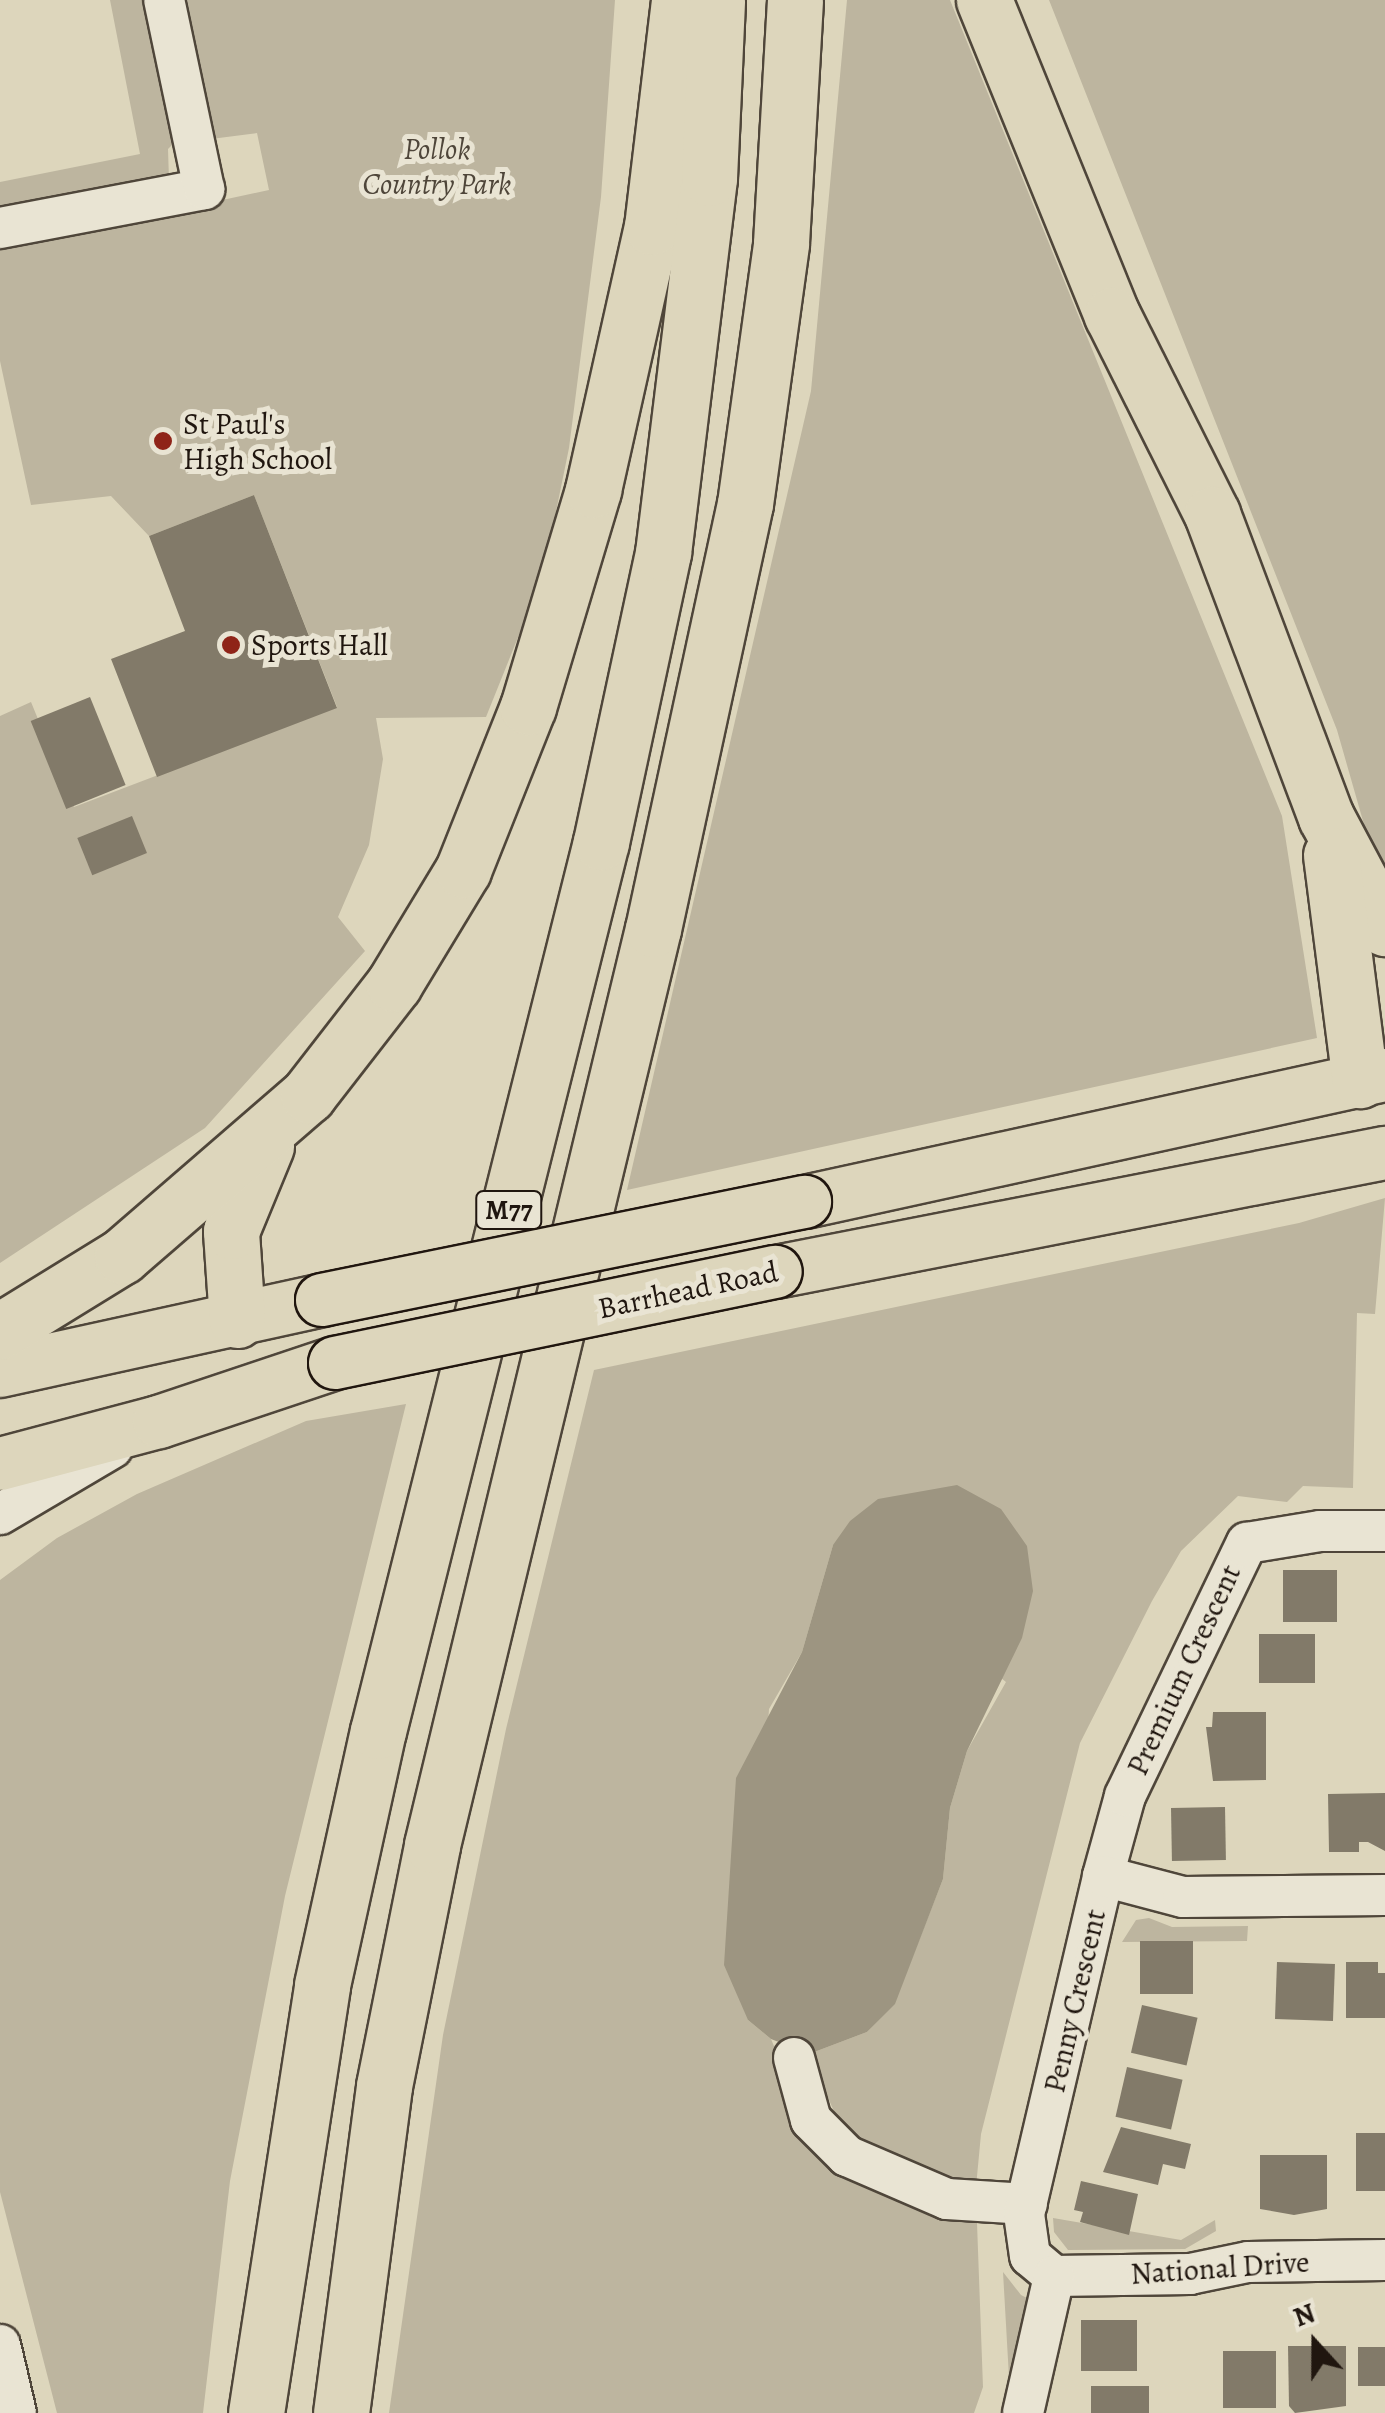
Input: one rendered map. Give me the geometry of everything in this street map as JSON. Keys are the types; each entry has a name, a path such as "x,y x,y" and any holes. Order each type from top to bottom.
{"highway":[{"path":"237,1320 232,1231 242,1192 262,1150 394,984 463,870 528,707 594,490 648,246 678,0"},
{"name":"M77","path":"256,2413 330,1946 601,842 663,553 708,195 717,0"},
{"name":"M77","path":"341,2413 384,2086 432,1845 662,894 745,504 781,243 796,0"},
{"path":"984,0 1105,298 1212,514 1326,817 1385,928"},
{"path":"1326,817 1373,1078"},
{"path":"0,1331 122,1256 308,1095"}],"main road":[{"path":"1373,1078 1378,1155"},
{"name":"Barrhead Road","path":"0,1371 1373,1078"},
{"name":"Barrhead Road","path":"0,1464 159,1422 335,1363 1378,1155"},
{"path":"237,1320 285,1378"}],"street":[{"path":"0,228 204,189 164,0"},
{"path":"0,1514 159,1422"},
{"name":"Premium Crescent","path":"1104,1876 1125,1796 1247,1543 1320,1531 1385,1531"},
{"name":"Penny Crescent","path":"1054,2276 1030,2256 1023,2237 1026,2204 1104,1876 1182,1897 1385,1895"},
{"path":"794,2058 812,2120 847,2156 947,2198 1026,2204"},
{"name":"National Drive","path":"1054,2276 1385,2260"},
{"path":"1023,2413 1054,2276"},
{"path":"0,2345 16,2413"}],"green space":[{"path":"110,0 146,0 176,141 168,149 169,180 0,215 0,182 140,154"},
{"name":"Pollok Country Park","path":"182,0 615,0 601,197 569,448 543,575 486,717 376,718 383,759 369,845 338,917 365,951 205,1128 0,1263 0,716 31,702 74,807 337,707 254,495 149,536 111,496 31,505 0,361 0,248 269,190 257,133 211,139"},
{"path":"847,0 950,0 1282,816 1317,1038 627,1190 811,391"},
{"path":"1049,0 1385,0 1385,898 1337,730"},
{"path":"1385,1198 1375,1314 1357,1313 1353,1488 1303,1486 1287,1502 1238,1496 1181,1551 1152,1601 1080,1743 981,2134 976,2187 868,2153 843,2132 809,2054 867,2032 894,2004 943,1879 950,1808 967,1751 1006,1682 833,1545 802,1652 769,1709 748,2020 771,2039 822,2160 871,2189 977,2223 983,2387 974,2413 389,2413 443,2035 506,1729 594,1370 1299,1223"},
{"path":"406,1404 285,1896 230,2181 203,2413 57,2413 0,2192 0,1580 57,1538 137,1494 306,1421"},
{"path":"1149,1918 1172,1927 1248,1926 1247,1941 1122,1942 1136,1920"},
{"path":"1053,2218 1181,2240 1215,2220 1216,2231 1185,2249 1068,2250 1054,2232"},
{"path":"1003,2272 1021,2295 1039,2304 1014,2413 1003,2413 1010,2395"}],"shaded area":[{"path":"957,1485 1001,1509 1027,1546 1033,1591 1022,1638 967,1751 950,1808 943,1879 895,2004 867,2032 809,2054 771,2039 748,2020 724,1965 736,1778 802,1652 833,1545 850,1521 878,1499"}],"building":[{"name":"Sports Hall","path":"254,495 337,708 157,777 111,659 185,631 149,536"},
{"path":"90,697 126,785 66,809 31,721"},
{"path":"132,816 147,853 92,875 77,838"},
{"path":"1283,1570 1337,1570 1337,1622 1283,1622"},
{"path":"1259,1634 1315,1634 1315,1683 1259,1683"},
{"path":"1213,1712 1266,1712 1266,1780 1213,1781 1206,1727 1212,1727"},
{"path":"1385,1793 1385,1851 1359,1842 1359,1852 1329,1852 1328,1794"},
{"path":"1225,1807 1226,1860 1172,1861 1171,1808"},
{"path":"1140,1941 1193,1941 1193,1994 1140,1994"},
{"path":"1277,1962 1335,1964 1333,2021 1275,2019"},
{"path":"1346,1962 1378,1962 1378,1973 1385,1973 1385,2018 1346,2018"},
{"path":"1142,2005 1198,2018 1187,2066 1131,2053"},
{"path":"1127,2067 1183,2080 1171,2130 1116,2117"},
{"path":"1121,2127 1191,2144 1185,2169 1163,2164 1158,2185 1103,2172"},
{"path":"1356,2133 1385,2133 1385,2191 1356,2191"},
{"path":"1260,2155 1327,2155 1327,2209 1294,2215 1260,2209"},
{"path":"1081,2181 1138,2194 1129,2235 1080,2222 1083,2212 1074,2210"},
{"path":"1081,2320 1137,2320 1137,2371 1081,2371"},
{"path":"1288,2346 1346,2346 1346,2406 1295,2413 1289,2406"},
{"path":"1358,2347 1385,2347 1385,2386 1358,2386"},
{"path":"1223,2351 1276,2351 1276,2408 1223,2408"},
{"path":"1091,2386 1149,2386 1149,2413 1091,2413"}],"place":[{"name":"St Paul's High School","path":"163,441"},
{"name":"Sports Hall","path":"231,645"}]}
